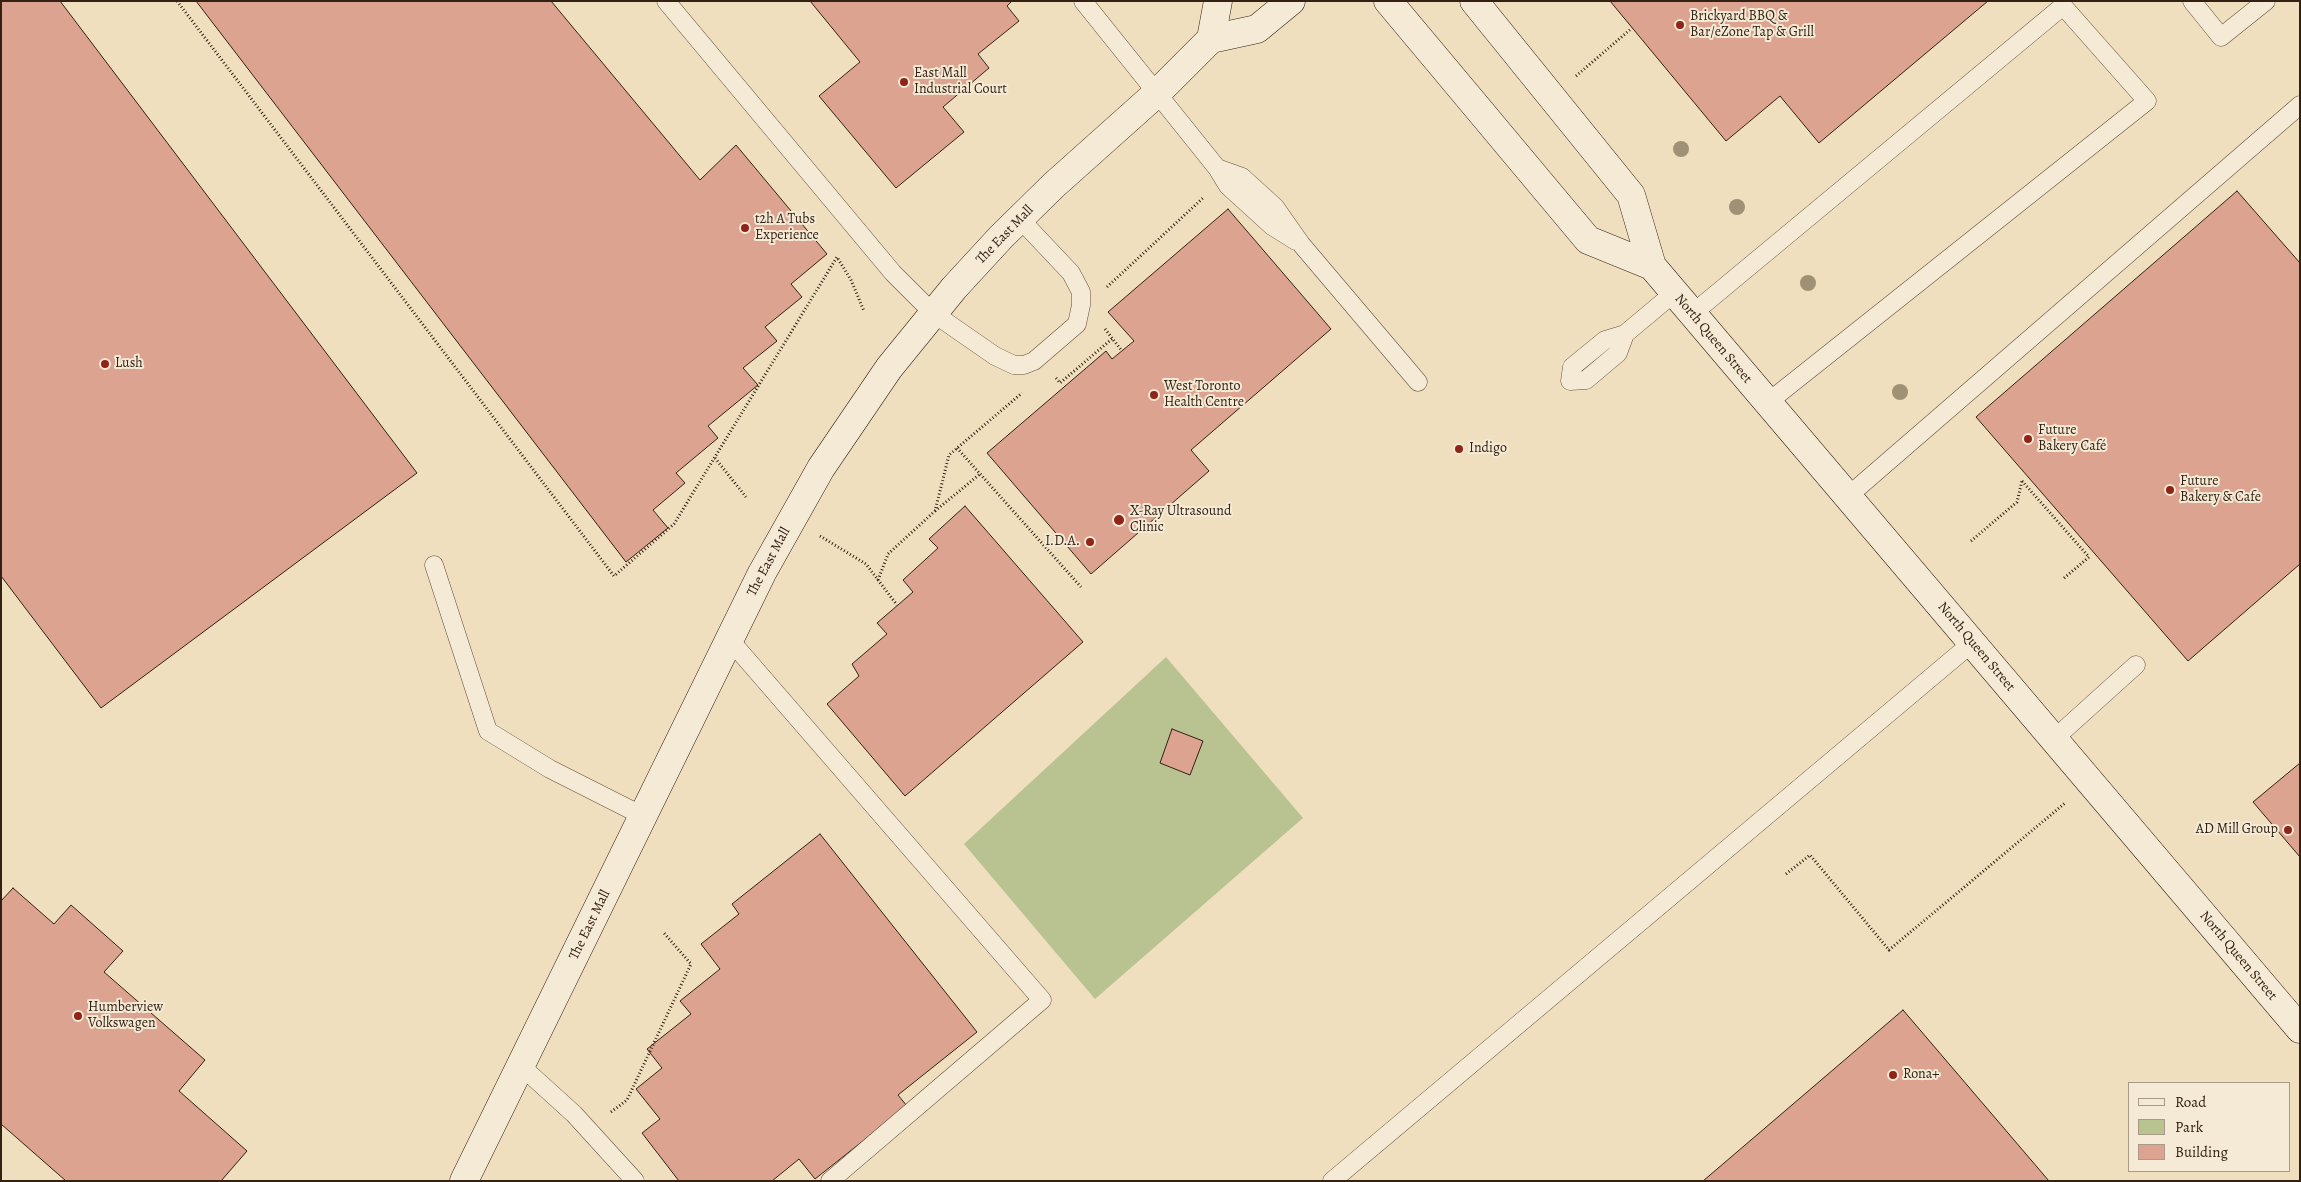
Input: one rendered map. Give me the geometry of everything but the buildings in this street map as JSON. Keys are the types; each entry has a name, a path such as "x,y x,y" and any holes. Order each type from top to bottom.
{"main road":[{"path":"1218,1 1211,39 1257,29 1291,1"},
{"name":"North Queen Street","path":"1388,1 1588,240 1652,266"},
{"name":"North Queen Street","path":"1474,1 1631,195 1652,266 2300,1028"},
{"name":"The East Mall","path":"464,1181 762,573 821,468 888,368 933,314 1020,219 1157,93 1211,39"}],"lane":[{"path":"666,1 893,273 933,314 995,356 1014,365 1024,365 1034,361 1076,324 1080,317 1080,292 1071,272 1020,219"},
{"path":"1084,1 1217,168 1228,186 1272,226 1301,244 1418,382"},
{"path":"2192,1 2220,37 2266,1"},
{"path":"1692,314 2063,6 2147,101 1768,402"},
{"path":"1847,497 2300,105"},
{"path":"1625,334 1674,293"},
{"path":"434,564 488,730 550,769 643,816"},
{"path":"729,639 1042,1000 830,1181"},
{"path":"1332,1181 1972,643"},
{"path":"2054,739 2136,665"},
{"path":"521,1066 588,1130 634,1181"}],"path":[{"path":"178,1 614,576 674,524 837,257 851,280 864,311"},
{"path":"1575,77 1632,28"},
{"path":"1109,333 1122,351"},
{"path":"1062,370 1055,377 1060,383 1113,338"},
{"path":"957,448 1081,587"},
{"path":"715,458 746,496"},
{"path":"935,511 980,474"},
{"path":"1971,542 2017,502 2022,481 2088,557 2063,579"},
{"path":"793,517 866,564 897,605"},
{"path":"1786,874 1810,855 1889,950 2090,782"},
{"path":"588,1130 626,1100 691,964 664,933"}],"green space":[{"path":"1166,657 1303,818 1095,999 964,844"}],"place":[{"name":"Brickyard BBQ & Bar/eZone Tap & Grill","path":"1680,25"},
{"name":"East Mall Industrial Court","path":"904,82"},
{"name":"t2h A Tubs Experience","path":"745,228"},
{"name":"Lush","path":"105,364"},
{"name":"West Toronto Health Centre","path":"1154,395"},
{"name":"Future Bakery Café","path":"2028,439"},
{"name":"Indigo","path":"1459,449"},
{"name":"Future Bakery & Cafe","path":"2170,490"},
{"name":"X-Ray Ultrasound Clinic","path":"1119,520"},
{"name":"I.D.A.","path":"1090,542"},
{"name":"AD Mill Group","path":"2288,830"},
{"name":"Humberview Volkswagen","path":"78,1016"},
{"name":"Rona+","path":"1893,1075"}]}
